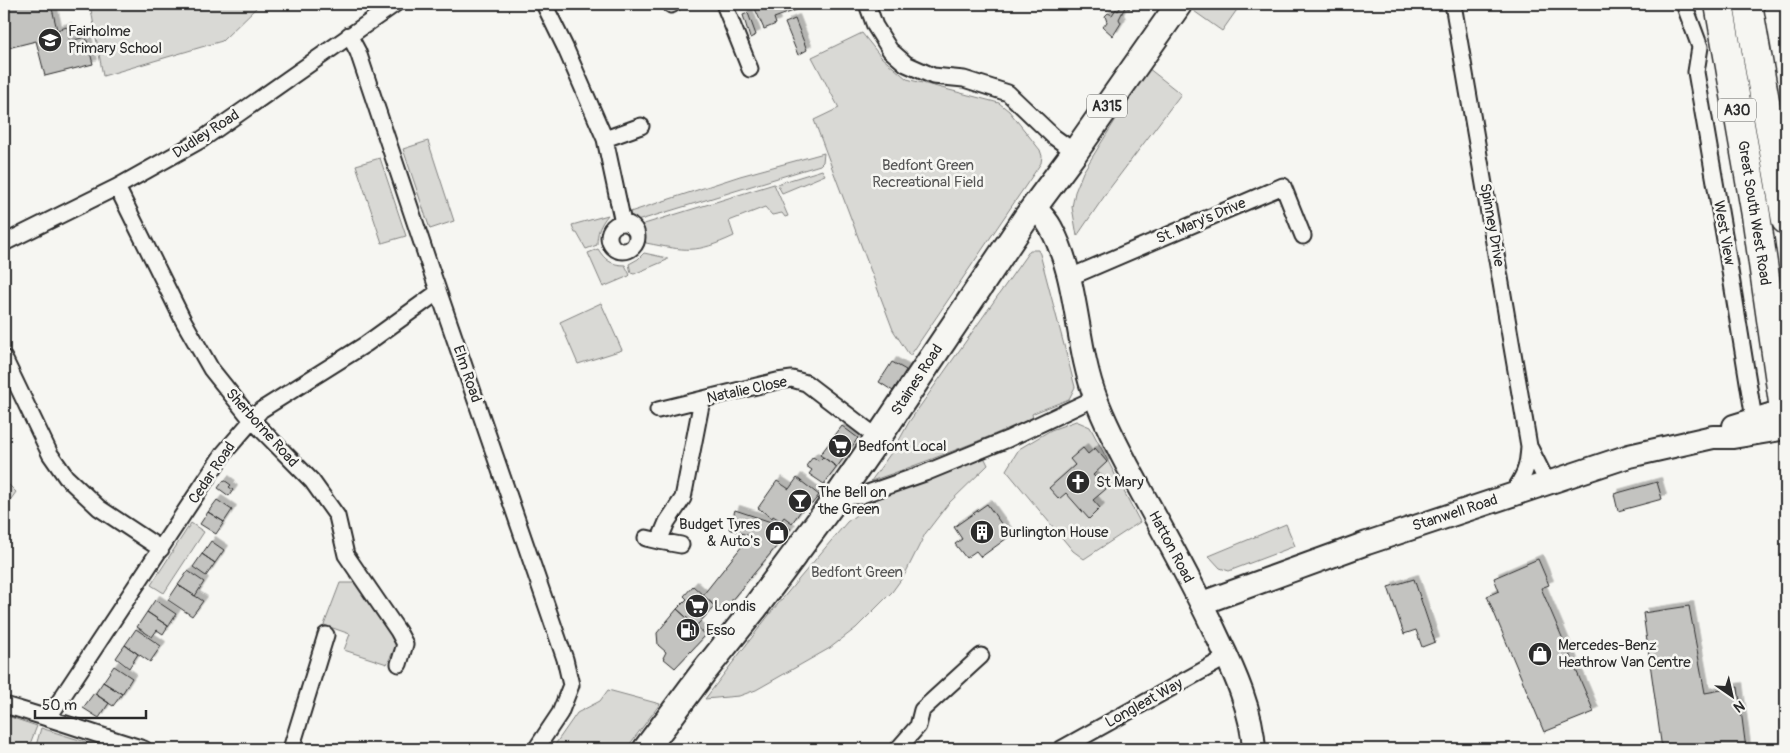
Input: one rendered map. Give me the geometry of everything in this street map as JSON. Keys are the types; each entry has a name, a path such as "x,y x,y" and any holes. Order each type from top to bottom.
{"highway":[{"name":"Great South West Road","path":"1719,4 1713,46 1756,216 1786,418"},
{"name":"Great South West Road","path":"1748,4 1786,220"}],"main road":[{"name":"Staines Road","path":"646,749 838,496 1034,207 1179,4"}],"street":[{"name":"Dudley Road","path":"4,243 117,187 200,140 395,4"},
{"path":"544,4 605,139 623,223"},
{"path":"724,4 750,69"},
{"path":"867,4 875,26 890,50 906,64 933,76 964,79 1008,93 1054,137 1075,152"},
{"name":"Spinney Drive","path":"1453,4 1529,446 1528,463 1524,476 1512,494"},
{"name":"West View","path":"1684,4 1713,46 1696,72 1726,240 1754,419"},
{"name":"Elm Road","path":"349,35 358,52 438,292 565,658 571,685 560,713 536,749"},
{"path":"605,139 641,126"},
{"name":"St. Mary's Drive","path":"1068,278 1283,186 1303,236"},
{"name":"Sherborne Road","path":"117,187 183,320 216,375 251,419 312,481 337,516 346,554 405,644 399,664"},
{"name":"Hatton Road","path":"1034,207 1051,227 1062,252 1095,398 1112,438 1202,603 1227,657 1243,698 1253,733 1254,749"},
{"name":"Cedar Road","path":"49,718 223,454 251,419 261,410 366,344 438,292"},
{"path":"4,358 50,454 66,477 99,508 161,549"},
{"name":"Natalie Close","path":"658,410 792,379 806,383 878,438"},
{"path":"838,496 859,496 925,473 1001,442 1095,398"},
{"path":"681,545 652,539 667,522 683,498 702,400"},
{"name":"Stanwell Road","path":"1713,437 1729,428 1754,419 1786,418"},
{"name":"Stanwell Road","path":"1202,603 1367,542 1628,456 1713,437 1733,437 1786,418"},
{"name":"Spinney Drive","path":"1529,446 1547,482"},
{"path":"291,749 326,635"},
{"path":"898,749 918,726 922,710 981,656"},
{"name":"Longleat Way","path":"1061,749 1227,657"},
{"path":"4,705 144,749"}],"green space":[{"path":"90,4 260,4 222,41 103,76"},
{"path":"1195,4 1241,4 1222,31 1191,9"},
{"name":"Bedfont Green Recreational Field","path":"862,33 881,57 907,79 999,103 1009,111 1040,150 1042,156 1041,163 910,356 893,330 814,120 839,108 812,57"},
{"path":"1148,68 1181,94 1110,188 1077,236 1072,207 1075,192 1083,172"},
{"path":"428,141 454,221 430,229 403,149"},
{"path":"824,153 823,162 820,165 637,221 627,213 740,176"},
{"path":"380,158 406,236 382,243 356,165"},
{"path":"822,170 825,175 782,193 777,184"},
{"path":"774,184 788,216 785,217 782,213 772,215 765,207 729,221 734,236 700,248 682,249 646,243 641,225"},
{"path":"608,215 600,229 597,245 586,249 572,225"},
{"path":"598,249 609,261 625,265 630,275 603,287 588,253"},
{"path":"1030,250 1038,250 1040,254 1075,387 1069,399 1034,413 1032,414 1033,418 993,435 871,481 896,446 909,422"},
{"path":"644,253 667,258 667,260 634,274 631,273 629,264"},
{"path":"601,303 622,350 578,364 560,322"},
{"path":"1076,421 1090,427 1140,522 1084,559 1073,551 1006,470 1019,449 1051,430"},
{"name":"Bedfont Green","path":"984,457 988,465 948,504 925,534 905,574 892,592 856,628 830,648 756,690 739,696 705,699 772,611 847,522 889,490"},
{"path":"4,480 16,492 4,509"},
{"path":"191,523 204,532 164,593 151,585"},
{"path":"1286,524 1295,546 1229,571 1220,568 1209,556"},
{"path":"340,583 357,583 395,638 396,646 387,664 344,650 350,634 324,625"},
{"path":"608,690 660,704 626,749 552,749 577,713 600,701"},
{"path":"4,715 37,726 28,749 4,749"},
{"path":"41,728 108,749 35,749"}],"building":[{"path":"4,4 51,4 57,30 67,27 70,41 86,37 93,64 45,76 36,41 4,49"},
{"path":"753,4 810,5 774,18 776,24 764,29"},
{"path":"1123,4 1138,4 1132,5 1129,9 1125,7 1119,19 1121,23 1113,36 1103,27 1107,22 1105,16 1108,13 1112,15 1116,9 1118,11"},
{"path":"748,13 756,35 750,38 743,15"},
{"path":"795,19 807,50 798,55 785,23"},
{"path":"892,362 906,370 893,391 879,382"},
{"path":"842,426 858,438 837,467 820,455"},
{"name":"St Mary","path":"1083,448 1088,454 1095,448 1107,462 1093,475 1106,489 1093,500 1100,508 1089,519 1066,493 1059,499 1049,488 1075,465 1070,459"},
{"path":"813,457 819,461 823,457 837,467 824,484 809,474 812,470 806,466"},
{"path":"797,478 819,495 812,504 808,501 792,523 784,517 781,521 773,516 772,518 758,508 777,481 789,489"},
{"path":"224,480 231,485 229,487 233,490 229,496 218,488"},
{"path":"1657,482 1662,499 1618,511 1614,494"},
{"path":"217,500 232,510 224,522 208,512"},
{"name":"Burlington House","path":"987,504 1010,536 981,557 976,551 966,558 955,544 962,539 954,527"},
{"path":"735,510 771,522 782,523 791,529 721,613 703,595 750,536 729,529"},
{"path":"208,512 224,522 216,534 200,524"},
{"path":"211,541 224,550 215,563 202,554"},
{"path":"202,554 215,563 206,576 193,567"},
{"name":"Mercedes-Benz Heathrow Van Centre","path":"1538,559 1549,585 1541,588 1594,712 1544,732 1487,596 1499,591 1494,578"},
{"path":"188,571 204,582 195,596 178,585"},
{"path":"1414,579 1435,642 1422,647 1416,630 1404,634 1388,587"},
{"path":"178,585 203,601 192,616 168,600"},
{"path":"693,586 715,606 696,626 677,609 687,599 684,596"},
{"path":"155,600 176,614 168,626 147,612"},
{"path":"1689,606 1705,693 1738,687 1746,749 1662,749 1643,613"},
{"path":"677,609 706,635 675,668 663,658 666,652 658,645 657,633"},
{"path":"147,612 168,626 163,634 157,630 152,637 137,627"},
{"path":"136,629 161,646 150,662 125,645"},
{"path":"125,645 138,654 129,668 116,658"},
{"path":"114,666 132,678 122,694 103,682"},
{"path":"103,682 122,694 113,706 95,694"},
{"path":"94,693 109,703 99,718 83,708"}],"place":[{"name":"Fairholme Primary School","path":"50,40"},
{"name":"Bedfont Local","path":"840,446"},
{"name":"St Mary","path":"1078,482"},
{"name":"The Bell on the Green","path":"800,501"},
{"name":"Burlington House","path":"982,532"},
{"name":"Budget Tyres & Auto's","path":"777,533"},
{"name":"Londis","path":"697,606"},
{"name":"Esso","path":"688,630"},
{"name":"Mercedes-Benz Heathrow Van Centre","path":"1540,654"}]}
